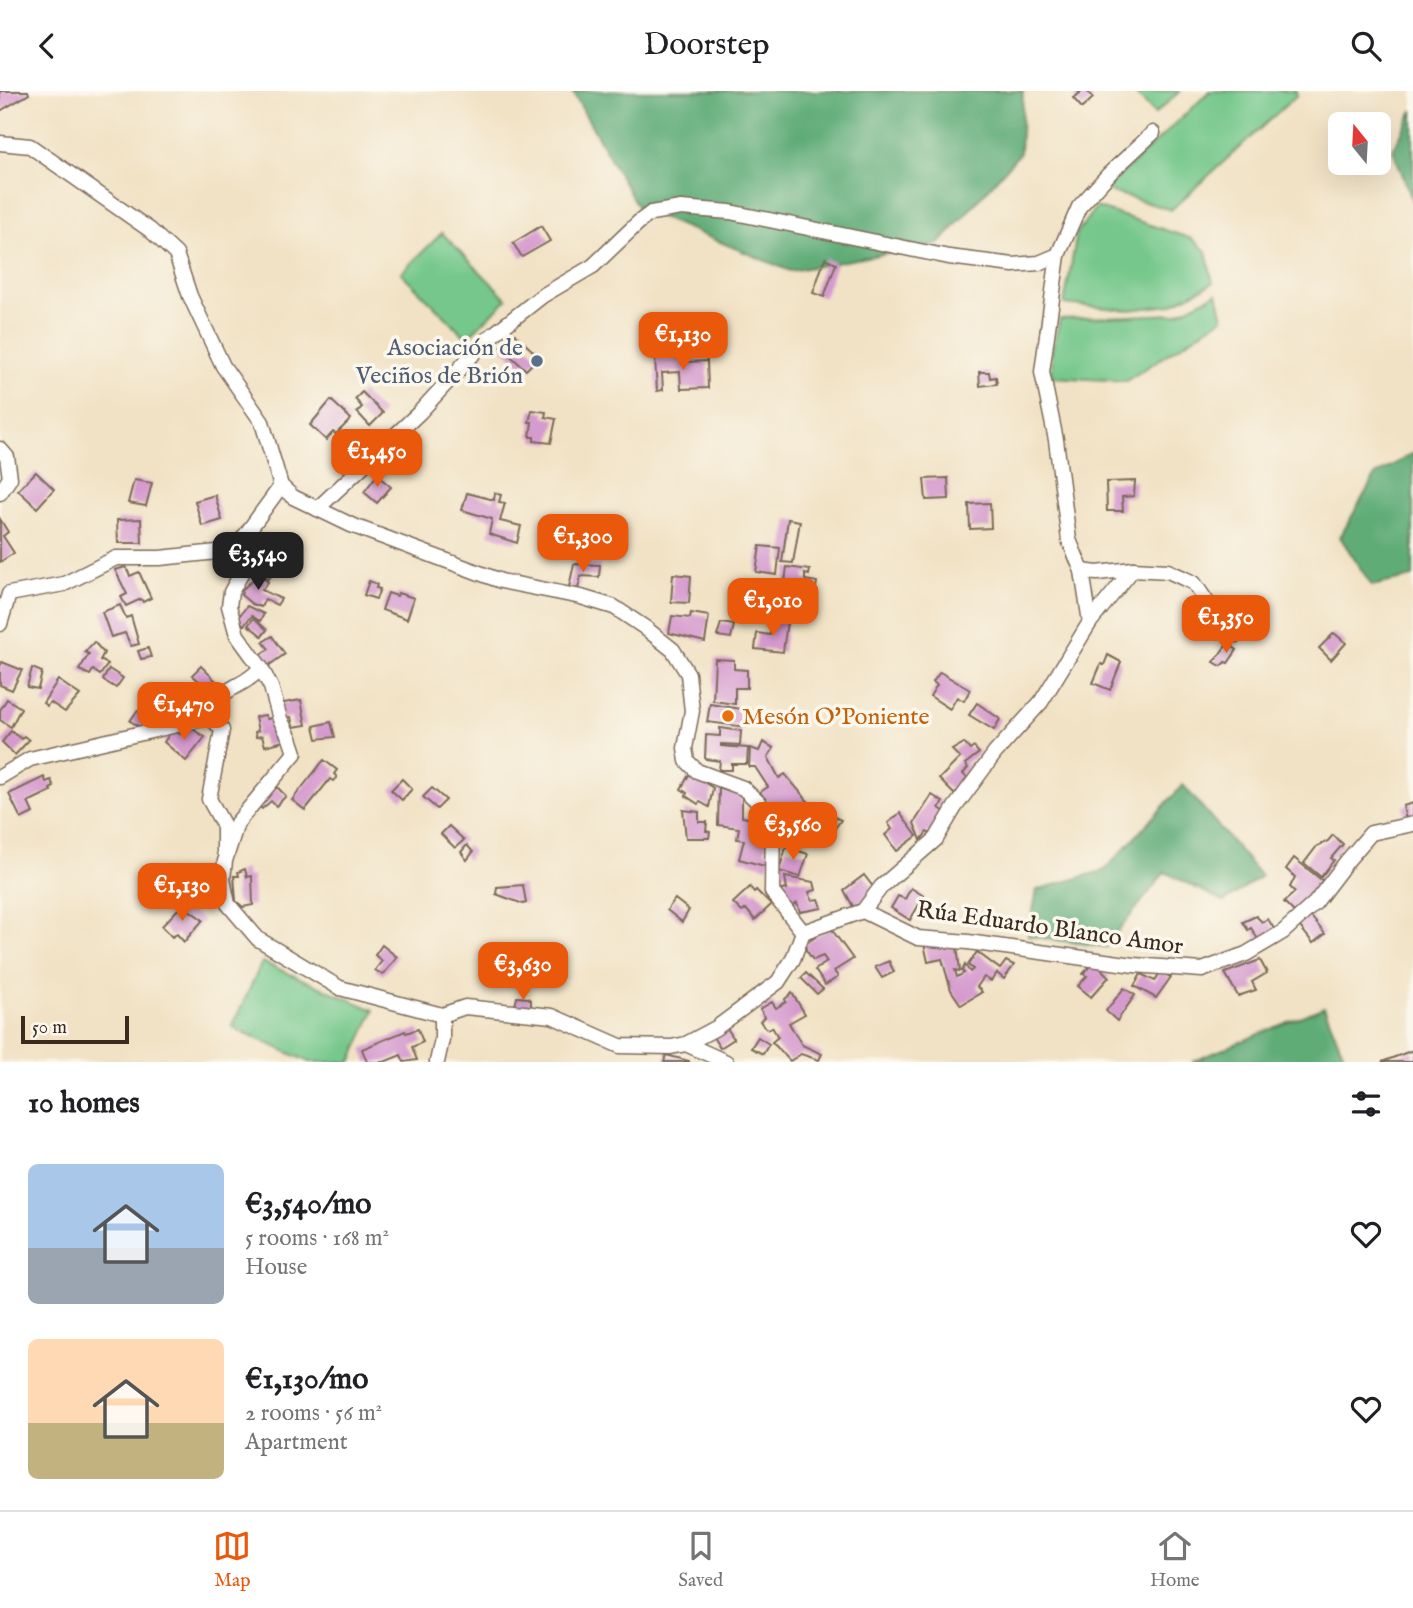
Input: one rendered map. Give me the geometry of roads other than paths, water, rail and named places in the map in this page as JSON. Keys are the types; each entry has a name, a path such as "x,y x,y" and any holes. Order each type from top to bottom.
{"street":[{"path":"1090,622 1082,571 1069,540 1056,440 1042,372 1058,255 1079,207 1109,174 1153,133"},
{"path":"0,143 30,146 150,230 176,254 190,296 223,366 262,422 281,486 293,498 351,525 501,581 581,597 614,607 673,650 688,674 692,711 685,747 687,761 697,771 743,787 773,816 772,892 803,932"},
{"path":"317,509 419,413 485,341 542,296 593,266 651,213 681,208 730,212 949,257 1013,265 1039,263 1058,255"},
{"path":"0,449 7,457 10,478 0,493"},
{"path":"0,624 5,589 64,584 116,558 160,558 217,552 241,541 281,486"},
{"path":"241,541 245,567 231,591 229,606 237,635 271,687 280,719 295,753 237,823 225,861 223,879 228,904 258,939 340,988 442,1015 466,1007 552,1016 620,1046 671,1047 686,1044 716,1028 778,982 793,959 803,932"},
{"path":"803,932 863,911 881,887 936,839 955,807 995,753 1041,702 1090,622 1133,569"},
{"path":"1082,571 1168,571 1194,583 1217,617 1236,635"},
{"path":"225,861 224,826 209,799 222,730 211,717 211,709 225,690 248,680 261,668"},
{"path":"0,777 30,759 211,717"},
{"name":"Rúa Eduardo Blanco Amor","path":"863,911 918,938 968,942 1134,965 1202,970 1246,954 1283,933 1315,902 1371,833 1413,824"},
{"path":"438,1062 442,1015"},
{"path":"686,1044 726,1062"}],"place":[{"name":"Asociación de Veciños de Brión","path":"537,361"},
{"name":"Mesón O'Poniente","path":"728,716"}]}
